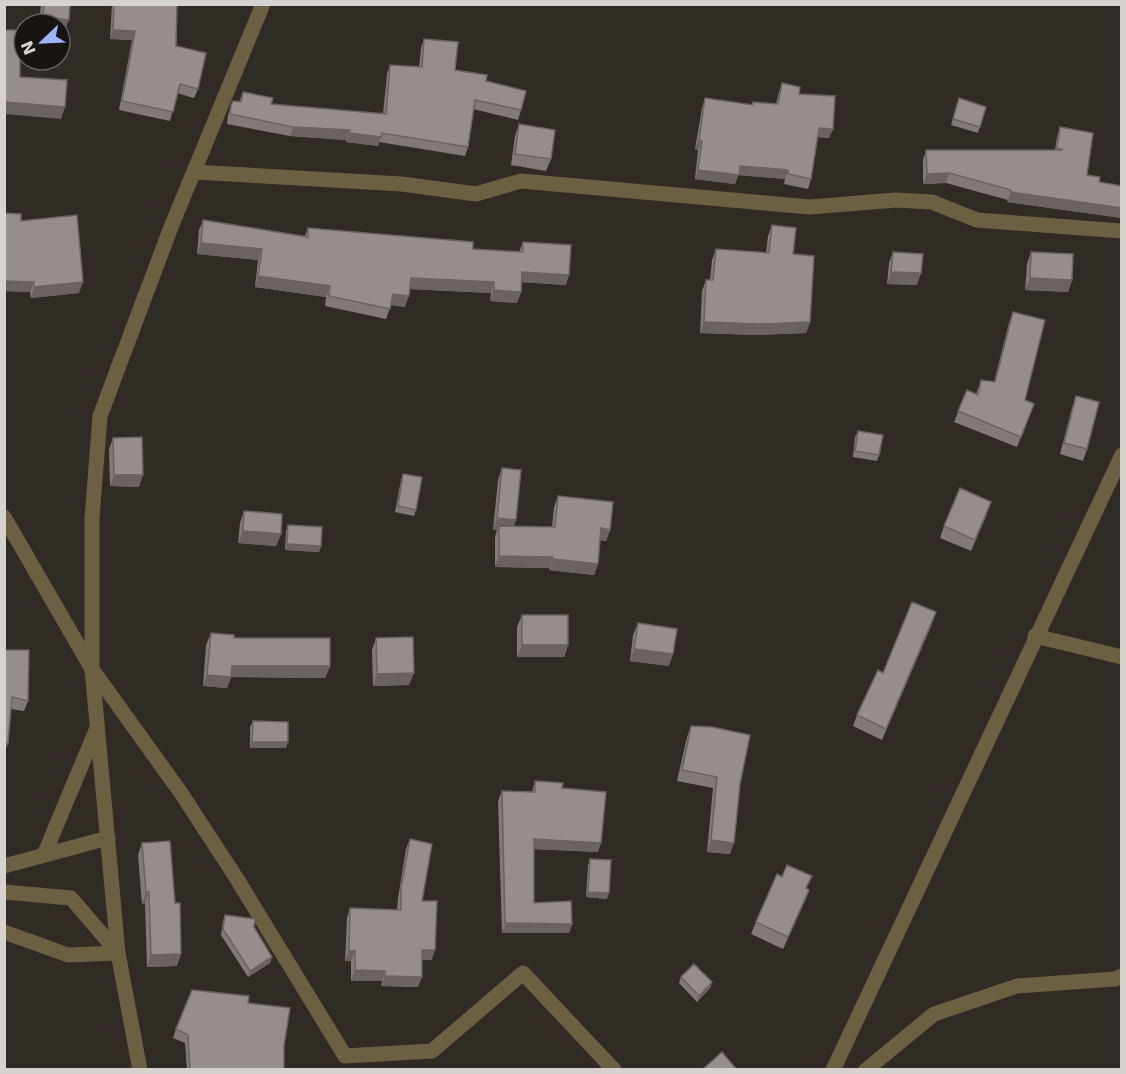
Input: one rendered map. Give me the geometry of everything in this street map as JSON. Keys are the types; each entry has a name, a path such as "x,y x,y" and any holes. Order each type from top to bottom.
{"street":[{"path":"140,1070 118,952 92,669 92,518 100,416 194,172 263,4"},
{"path":"194,172 402,184 476,194 520,182 810,207 896,200 932,202 977,220 1122,231"},
{"path":"833,1070 1122,455"},
{"path":"4,517 92,669 181,792 345,1056 432,1051 523,973 614,1070"},
{"path":"1035,636 1122,657"},
{"path":"44,855 97,728"},
{"path":"4,866 108,838"},
{"path":"4,892 71,898 118,952"},
{"path":"4,932 68,955 118,952"},
{"path":"866,1070 934,1014 1017,986 1115,979 1122,976"}],"building":[{"path":"44,4 70,4 70,12 43,12"},
{"path":"114,4 177,4 176,46 206,53 198,89 180,84 173,112 122,101 135,31 113,30"},
{"path":"4,30 12,30 12,72 20,72 20,77 67,80 65,107 4,102"},
{"path":"424,39 458,42 455,70 487,75 486,81 526,91 521,110 475,100 468,147 382,133 381,137 349,133 350,130 293,127 230,114 233,101 241,102 243,92 273,98 271,104 386,114 390,65 422,67"},
{"path":"782,83 800,87 799,94 835,96 833,129 819,128 811,179 788,174 788,170 740,166 739,175 698,170 702,141 699,140 705,98 753,105 753,102 778,104"},
{"path":"959,98 986,107 980,127 953,119"},
{"path":"519,124 555,130 551,159 515,154"},
{"path":"1060,127 1093,133 1087,175 1100,177 1099,182 1122,186 1122,208 1011,192 1011,190 949,173 927,174 926,150 1063,150 1057,148"},
{"path":"4,213 21,214 21,221 77,215 83,282 34,287 34,282 4,281"},
{"path":"203,220 308,237 308,228 473,242 473,249 523,252 523,242 571,245 569,275 522,272 521,292 494,290 494,282 411,278 409,296 393,294 390,309 329,296 330,286 258,276 262,249 201,243"},
{"path":"772,225 796,228 793,254 814,256 810,322 759,324 704,322 706,280 713,280 716,249 769,253"},
{"path":"893,252 923,254 921,273 891,272"},
{"path":"1031,252 1073,254 1072,280 1030,278"},
{"path":"1013,312 1045,320 1025,400 1034,404 1021,437 958,411 967,390 978,395 981,380 995,382"},
{"path":"1076,396 1099,402 1087,449 1064,443"},
{"path":"858,431 883,435 879,455 855,451"},
{"path":"142,437 143,475 114,475 113,438"},
{"path":"502,468 521,470 516,520 497,518"},
{"path":"403,474 422,477 416,510 398,506"},
{"path":"960,488 991,502 975,540 944,526"},
{"path":"558,496 613,502 610,530 601,528 598,564 553,559 553,557 499,556 499,526 555,527"},
{"path":"244,511 282,514 281,534 243,531"},
{"path":"288,525 322,527 321,546 287,544"},
{"path":"912,602 936,612 886,729 857,715 878,670 883,673"},
{"path":"522,615 568,615 568,645 522,645"},
{"path":"638,623 677,629 673,654 634,649"},
{"path":"211,633 234,635 234,638 330,638 330,666 232,666 231,677 207,675"},
{"path":"413,637 414,673 377,674 376,638"},
{"path":"4,650 29,650 28,701 12,697 8,743 4,743"},
{"path":"253,721 288,722 288,742 252,742"},
{"path":"691,726 712,727 750,735 740,784 734,843 711,840 717,777 682,770"},
{"path":"535,781 563,783 562,788 606,792 601,843 534,839 534,903 571,901 572,924 505,923 502,791 535,792"},
{"path":"410,839 432,844 422,901 437,901 435,950 422,950 422,977 385,976 385,971 355,970 355,951 349,951 350,908 401,910 401,888"},
{"path":"170,841 175,903 180,903 181,954 151,955 149,892 146,892 142,843"},
{"path":"590,859 611,860 609,893 588,892"},
{"path":"787,865 812,876 806,888 809,890 788,937 756,922 777,874 782,877"},
{"path":"225,915 255,919 254,927 272,957 250,971 223,929"},
{"path":"694,964 712,982 699,996 681,977"},
{"path":"192,990 249,996 248,1003 290,1008 284,1046 284,1070 190,1070 188,1035 176,1029"},
{"path":"722,1052 737,1070 702,1070"}]}
